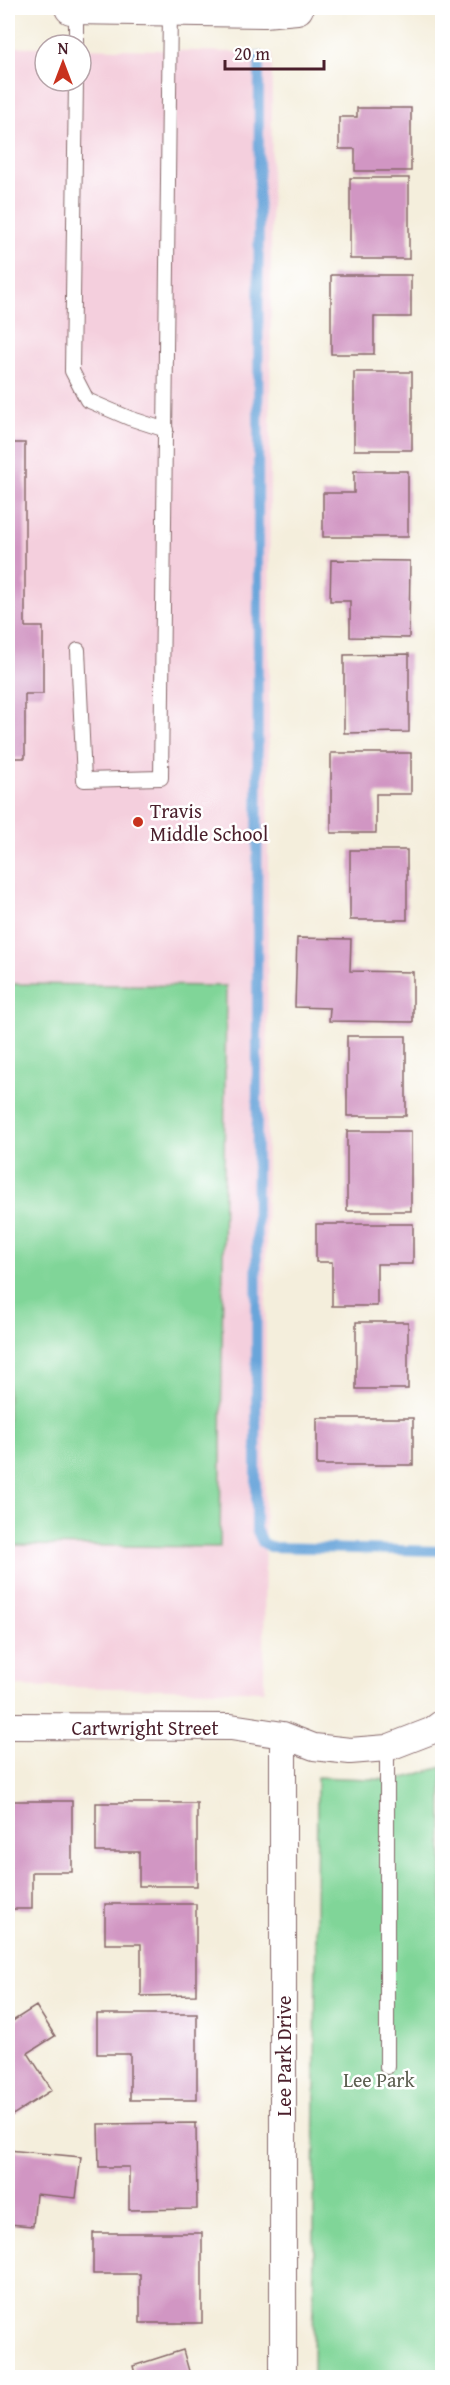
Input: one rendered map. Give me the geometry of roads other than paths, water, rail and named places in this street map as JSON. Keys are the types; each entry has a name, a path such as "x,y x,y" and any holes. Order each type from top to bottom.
{"street":[{"path":"71,8 264,11 297,8"},
{"name":"Cartwright Street","path":"8,1726 231,1728 283,1735 314,1747 350,1750 387,1748 431,1731 442,1723"},
{"name":"Lee Park Drive","path":"283,1735 283,2378"}],"lane":[{"path":"76,8 76,33"},
{"path":"78,650 84,780 161,778 170,9"},
{"path":"75,93 72,371 87,400 129,418 166,430"},
{"path":"387,1748 387,2067"}],"waterway":[{"path":"259,56 256,1529 262,1542 270,1547 442,1551"}],"place":[{"name":"Travis Middle School","path":"138,822"}],"park label":[{"name":"Lee Park","path":"379,2079"}]}
